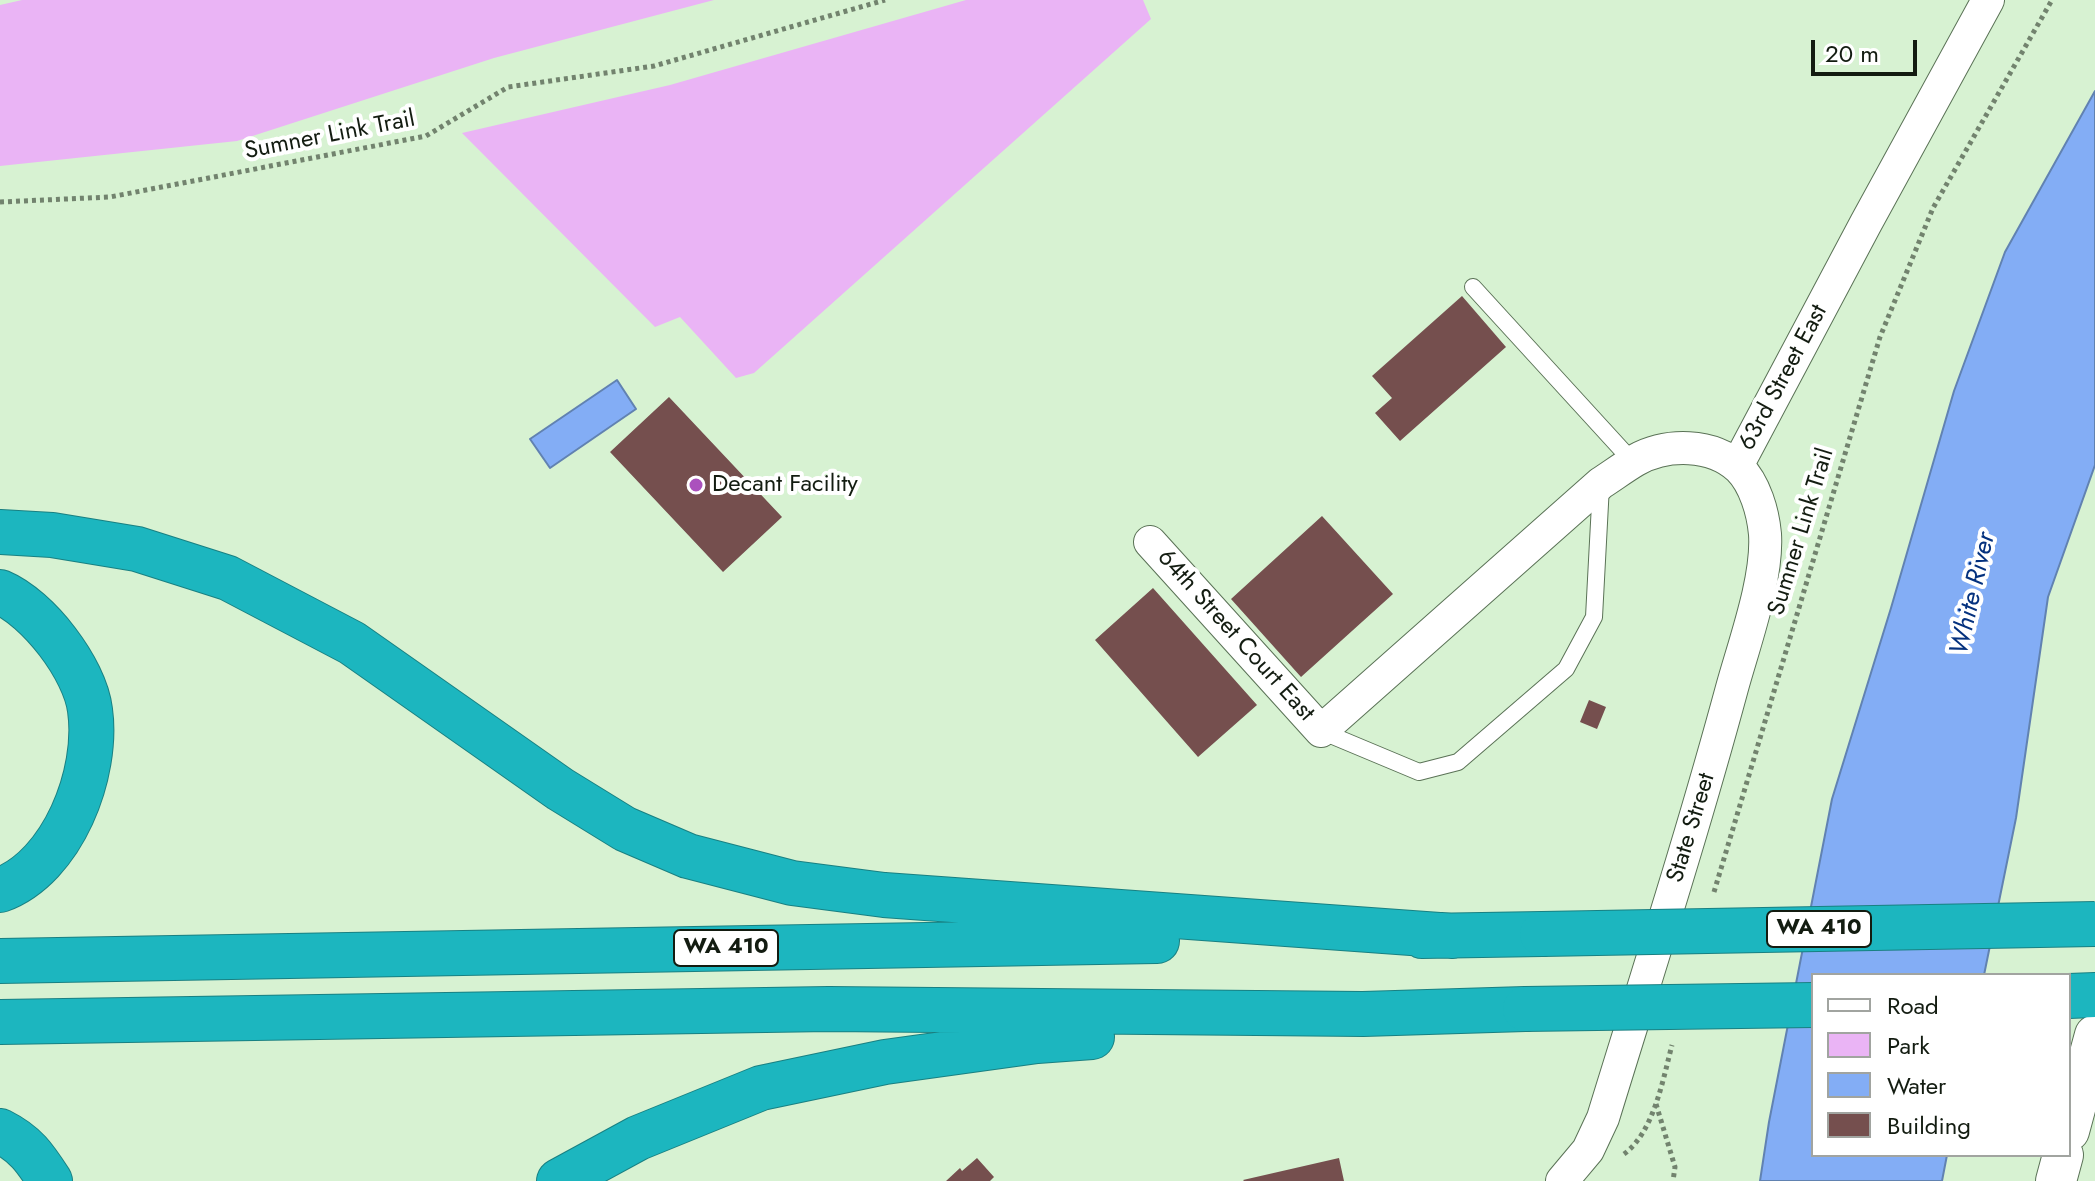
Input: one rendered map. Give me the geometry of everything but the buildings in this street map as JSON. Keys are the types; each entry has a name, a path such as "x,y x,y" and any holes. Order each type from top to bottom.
{"highway":[{"path":"0,532 52,535 137,549 228,578 352,643 560,789 625,829 688,856 792,883 884,895 1453,936"},
{"path":"0,592 13,597 36,616 66,653 90,708 92,741 88,772 63,833 39,864 9,887 0,890"},
{"name":"WA 410","path":"0,961 2095,924"},
{"path":"2071,996 2095,995"},
{"path":"0,1022 829,1009 1363,1014 1811,1005"},
{"path":"559,1181 638,1138 761,1088 885,1062 1037,1041 1363,1014"},
{"path":"2071,1025 2095,1026"},
{"path":"0,1131 16,1139 33,1155 50,1181"}],"street":[{"name":"63rd Street East","path":"1321,731 1601,483 1633,462 1676,448 1705,451 1737,466 1988,0"},
{"name":"State Street","path":"1565,1178 1588,1150 1603,1118 1705,788 1762,575 1765,536 1761,513 1752,488 1737,466"},
{"name":"64th Street Court East","path":"1150,542 1321,731"},
{"path":"2071,1124 2095,1035"},
{"path":"2056,1181 2062,1157"}],"lane":[{"path":"1473,287 1633,462"},
{"path":"1321,731 1419,772 1458,762 1566,669 1594,617 1601,483"}],"path":[{"name":"Sumner Link Trail","path":"0,202 110,197 426,136 508,87 654,66 885,0"},
{"name":"Sumner Link Trail","path":"1712,899 1880,337 1933,208 2052,0"},
{"path":"1565,1178 1611,1163 1630,1150 1644,1130 1656,1103 1672,1045"},
{"path":"1656,1103 1675,1167 1673,1181"}],"green space":[{"path":"22,0 714,0 494,58 237,141 0,166 0,5"},
{"path":"966,0 1143,0 1151,19 754,373 736,378 680,317 655,327 462,133 670,85"}],"water":[{"name":"White River","path":"2095,91 2095,465 2048,597 2016,818 1984,973 1811,973 1811,1157 1947,1157 1942,1181 1760,1181 1832,799 1954,391 2005,252"},
{"path":"617,380 636,409 550,468 530,439"}],"place":[{"name":"Decant Facility","path":"696,485"}]}
